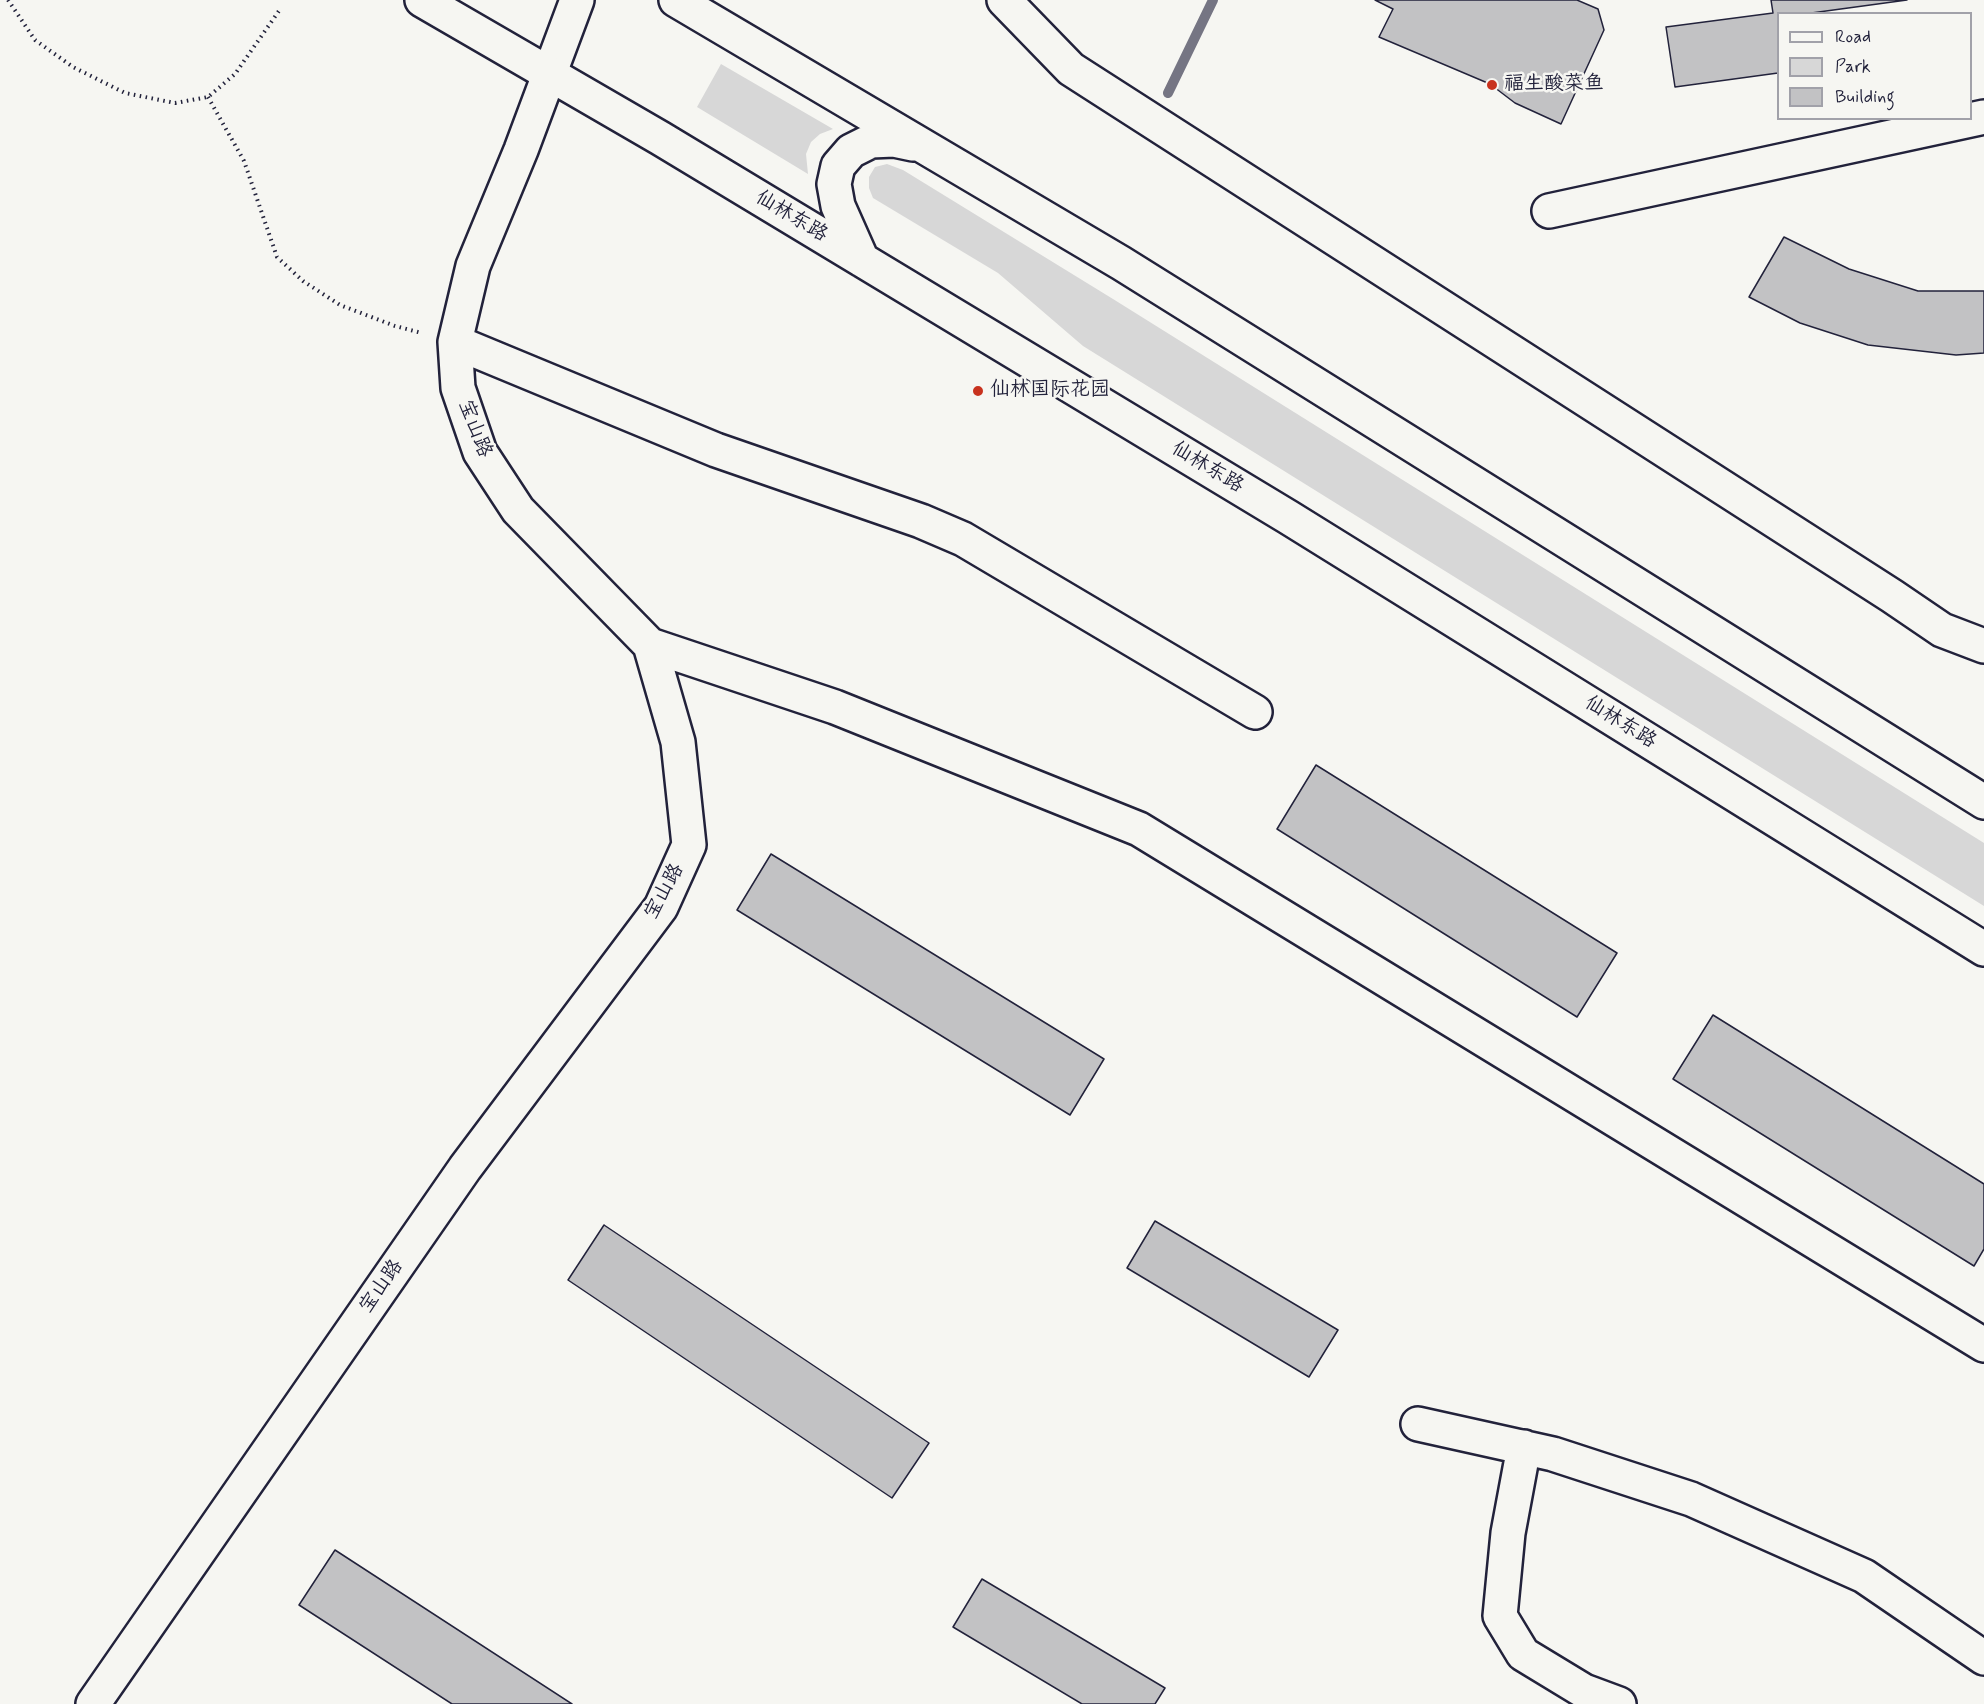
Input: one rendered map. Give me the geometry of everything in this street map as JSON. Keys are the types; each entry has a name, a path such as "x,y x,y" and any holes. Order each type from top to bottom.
{"street":[{"name":"仙林东路","path":"422,0 862,260 1288,517 1984,949"},
{"name":"宝山路","path":"93,1704 465,1168 661,907 689,845 678,742 650,645 518,510 480,452 458,388 455,342 473,266 578,0"},
{"path":"676,0 1131,269 1984,802"},
{"path":"1004,0 1071,69 1942,630 1984,646"},
{"path":"1549,211 1970,120"},
{"path":"862,260 838,206 834,184 838,166 851,151 871,141 894,140 923,146"},
{"path":"455,342 716,450 921,521 963,539 1255,712"},
{"path":"650,645 835,707 1139,829 1984,1346"},
{"path":"1418,1424 1553,1454 1691,1499 1864,1576 1984,1658"},
{"path":"1524,1447 1508,1533 1500,1616 1523,1654 1584,1691 1619,1704"}],"path":[{"path":"8,0 35,40 72,67 125,93 175,103 208,97 235,74 281,9"},
{"path":"208,97 244,161 278,257 303,281 339,305 395,326 455,342"}],"green space":[{"path":"721,64 833,129 820,134 811,142 806,154 808,174 697,107"},
{"path":"887,164 903,170 1113,299 1984,843 1984,906 1083,346 998,273 873,198 869,188 869,177 875,167"}],"building":[{"path":"1375,0 1577,0 1598,9 1604,30 1561,124 1515,103 1490,84 1379,37 1393,9"},
{"path":"1771,0 1907,0 1819,12 1777,12 1777,73 1675,87 1666,27 1773,13"},
{"path":"1784,237 1849,269 1918,291 1984,291 1984,353 1956,355 1868,345 1800,323 1749,297"},
{"path":"1316,765 1617,953 1577,1017 1277,829"},
{"path":"771,854 1104,1059 1070,1115 737,910"},
{"path":"1713,1015 1984,1184 1984,1249 1974,1266 1673,1079"},
{"path":"1155,1221 1338,1330 1309,1377 1127,1268"},
{"path":"604,1225 929,1443 892,1498 568,1280"},
{"path":"335,1550 572,1704 452,1704 299,1605"},
{"path":"982,1579 1165,1688 1155,1704 1082,1704 953,1627"}],"waterway":[{"path":"1168,93 1213,0"}],"place":[{"name":"福生酸菜鱼","path":"1492,85"},
{"name":"仙林国际花园","path":"978,391"}]}
